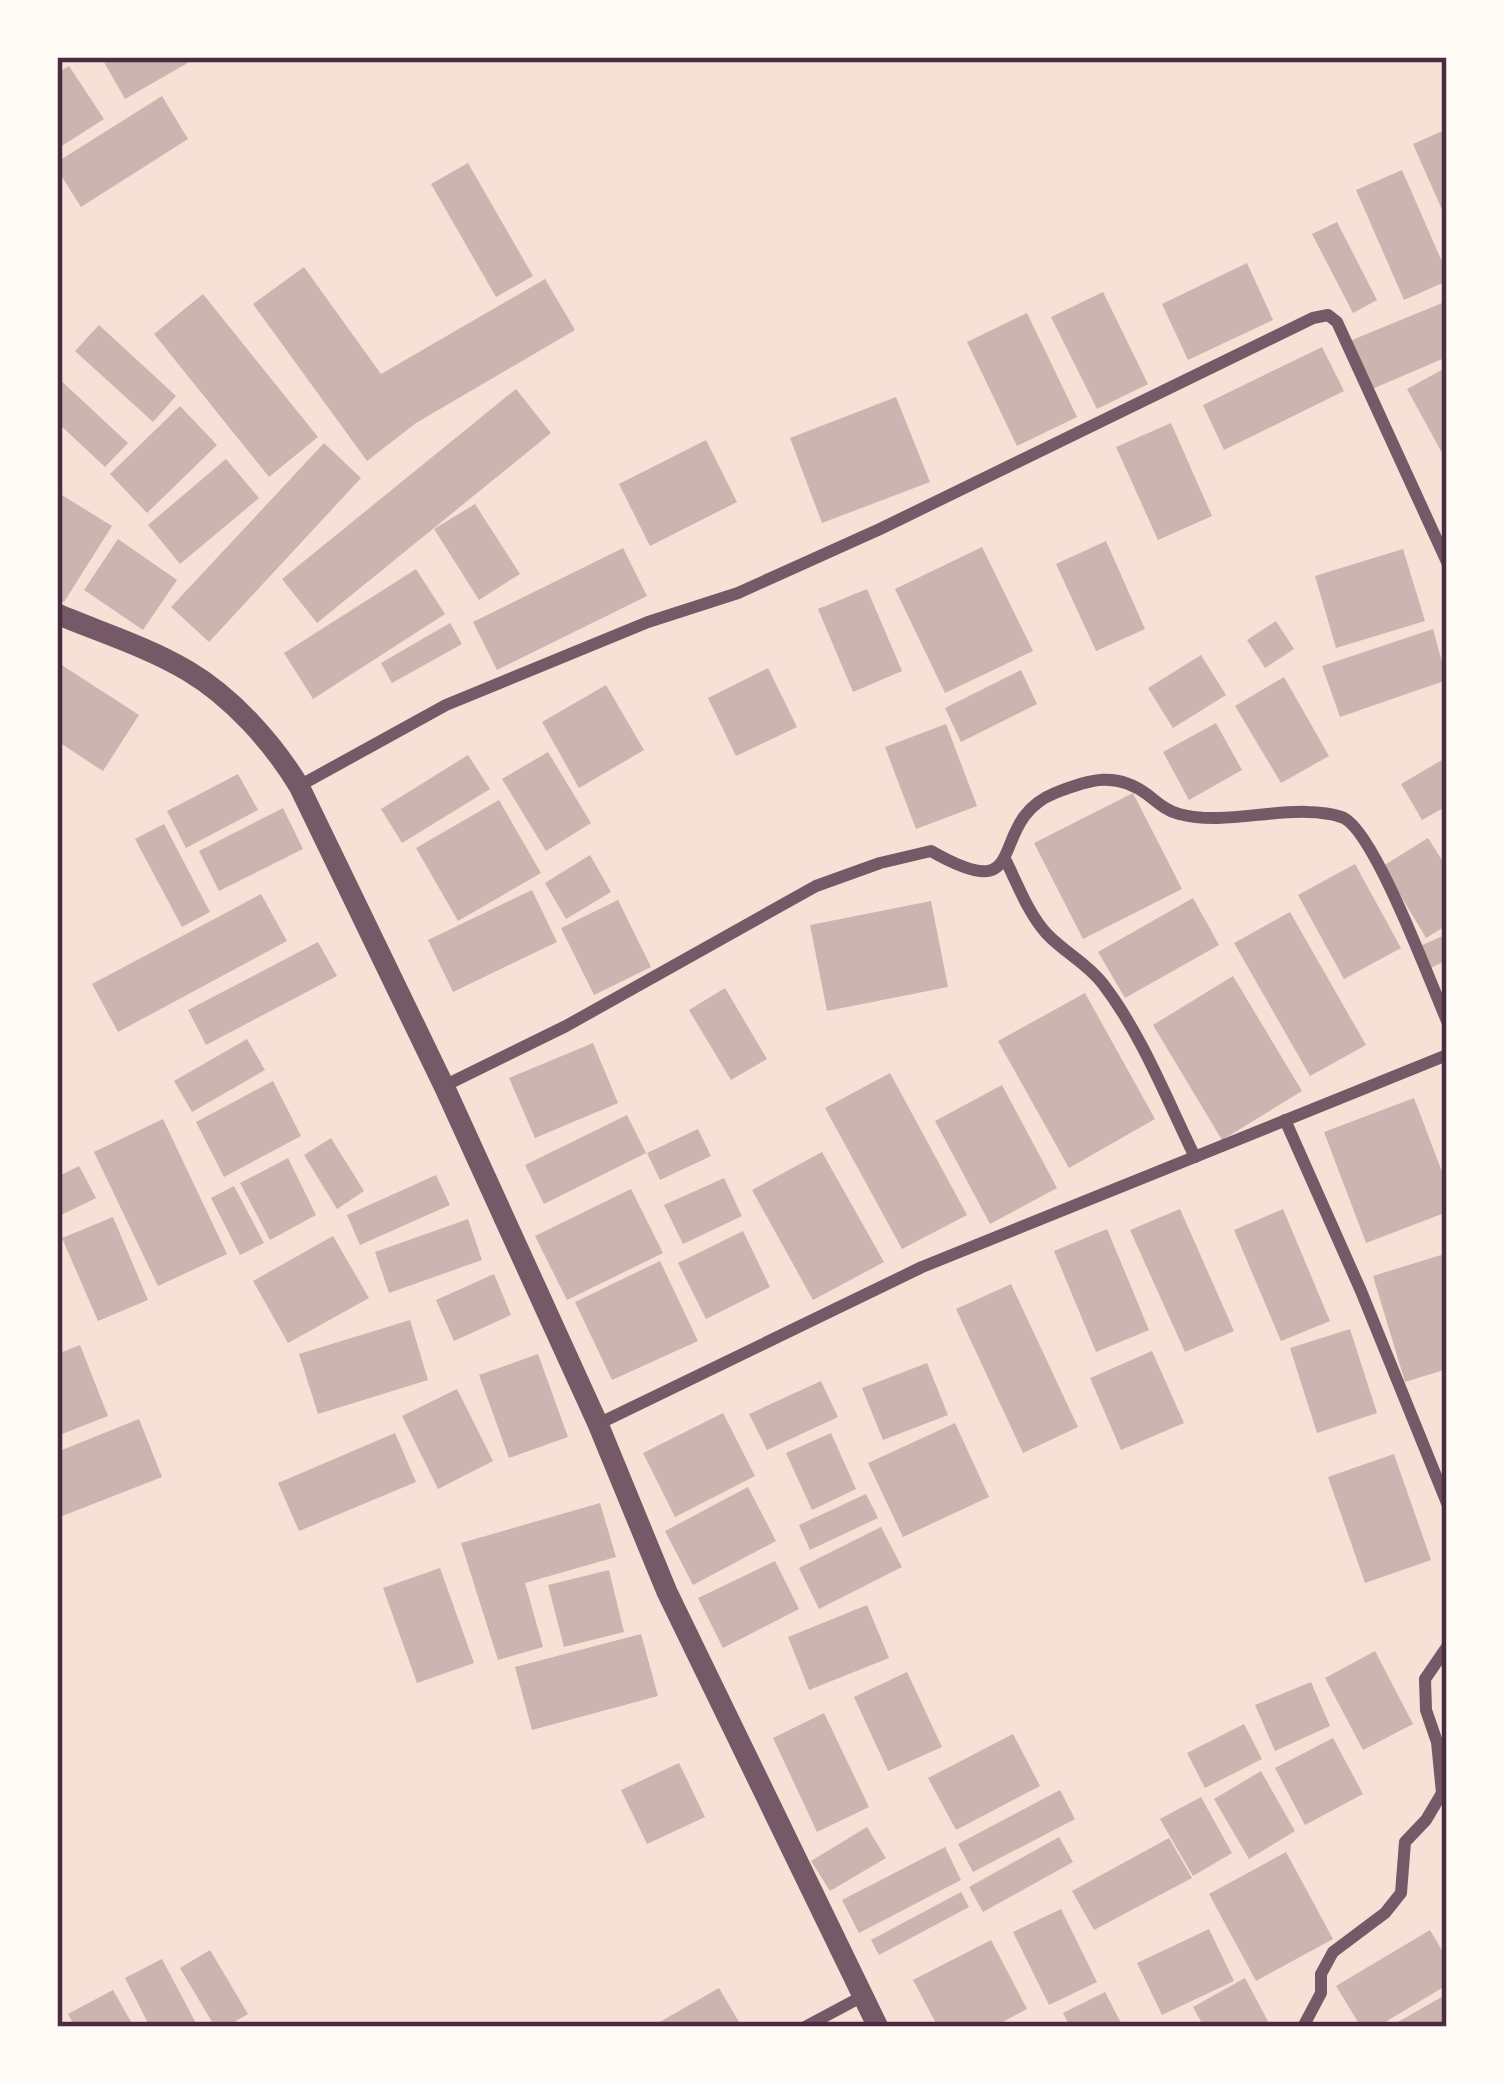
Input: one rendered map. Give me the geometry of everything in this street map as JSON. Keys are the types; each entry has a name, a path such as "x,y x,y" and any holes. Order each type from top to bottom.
{"street":[{"path":"299,786 446,705 648,622 758,584 1313,318 1328,315 1336,322 1447,562"},
{"path":"57,614 187,670 222,696 283,760 299,786 444,1086 598,1424 667,1592 878,2027"},
{"path":"444,1086 566,1026 816,886 931,851 974,874 993,872 1006,862 1016,824 1027,809 1051,795 1106,776 1128,782 1181,815 1309,812 1344,818 1362,838 1396,901 1447,1021"},
{"path":"1006,862 1043,931 1066,953 1084,962 1105,986 1195,1157"},
{"path":"598,1424 922,1267 1447,1055"},
{"path":"1285,1120 1447,1503"},
{"path":"1303,2027 1321,1994 1321,1974 1333,1952 1385,1913 1401,1893 1405,1842 1442,1793 1425,1679 1447,1647"},
{"path":"805,2027 863,1996"}],"building":[{"path":"101,57 198,57 125,99"},
{"path":"69,66 104,119 57,149 57,73"},
{"path":"162,96 188,139 81,207 57,162"},
{"path":"1447,129 1447,221 1413,144"},
{"path":"468,163 533,276 496,297 431,184"},
{"path":"1402,170 1447,273 1447,281 1404,300 1356,190"},
{"path":"1337,222 1377,300 1353,313 1312,234"},
{"path":"1247,263 1273,320 1188,360 1162,304"},
{"path":"304,267 381,374 545,279 575,330 416,423 367,461 253,304"},
{"path":"1103,292 1148,384 1097,409 1051,317"},
{"path":"203,294 318,437 269,477 154,334"},
{"path":"1447,301 1447,357 1372,389 1352,340"},
{"path":"1027,313 1077,417 1017,446 967,342"},
{"path":"99,325 176,396 153,422 75,351"},
{"path":"1322,347 1344,391 1224,450 1203,405"},
{"path":"1447,367 1447,462 1407,389"},
{"path":"57,377 128,443 105,467 57,422"},
{"path":"516,389 551,433 317,623 282,579"},
{"path":"896,397 930,482 822,523 790,438"},
{"path":"180,406 217,445 147,513 110,474"},
{"path":"1171,423 1212,516 1158,540 1116,447"},
{"path":"706,440 737,502 650,546 619,484"},
{"path":"324,443 361,478 209,642 171,607"},
{"path":"226,459 259,498 180,564 148,525"},
{"path":"57,492 112,526 64,602 57,598"},
{"path":"475,504 520,574 479,600 434,529"},
{"path":"118,539 177,580 143,630 84,590"},
{"path":"1106,541 1145,629 1096,651 1056,564"},
{"path":"982,547 1033,651 945,693 895,589"},
{"path":"623,548 647,596 497,670 473,622"},
{"path":"1403,549 1425,621 1336,648 1315,576"},
{"path":"416,569 445,614 313,699 284,653"},
{"path":"867,589 902,671 853,692 818,609"},
{"path":"1276,621 1294,649 1265,668 1247,640"},
{"path":"450,623 462,644 392,683 381,663"},
{"path":"1433,629 1447,680 1340,717 1322,666"},
{"path":"1201,655 1226,695 1173,728 1148,688"},
{"path":"57,662 139,715 103,771 57,741"},
{"path":"768,668 797,727 736,756 708,698"},
{"path":"1021,670 1037,704 961,742 945,708"},
{"path":"1284,677 1329,756 1281,783 1235,706"},
{"path":"606,685 644,750 579,788 542,722"},
{"path":"1216,723 1242,770 1189,800 1163,752"},
{"path":"946,724 977,806 916,829 885,747"},
{"path":"548,752 591,823 546,851 502,779"},
{"path":"468,755 490,789 402,843 381,809"},
{"path":"1447,757 1447,806 1422,820 1401,784"},
{"path":"238,774 258,810 186,848 167,811"},
{"path":"1133,793 1182,889 1083,939 1034,843"},
{"path":"499,800 541,873 458,921 416,848"},
{"path":"283,808 303,849 219,891 199,851"},
{"path":"164,824 210,912 182,927 135,839"},
{"path":"1428,838 1447,868 1447,925 1426,938 1383,866"},
{"path":"590,855 611,892 566,919 545,883"},
{"path":"1355,864 1401,948 1344,979 1298,895"},
{"path":"532,890 557,942 453,992 428,940"},
{"path":"261,894 287,941 118,1032 92,984"},
{"path":"1193,898 1219,945 1125,998 1098,952"},
{"path":"618,900 651,967 594,995 561,928"},
{"path":"931,901 948,987 827,1011 810,925"},
{"path":"1290,912 1366,1045 1310,1076 1234,943"},
{"path":"1447,934 1447,960 1431,968 1420,946"},
{"path":"318,942 337,976 206,1045 188,1010"},
{"path":"1233,976 1302,1091 1222,1140 1153,1025"},
{"path":"725,988 767,1059 731,1080 689,1010"},
{"path":"1085,993 1155,1119 1069,1168 998,1041"},
{"path":"247,1039 265,1070 192,1112 174,1081"},
{"path":"593,1043 618,1103 535,1138 509,1078"},
{"path":"890,1073 967,1215 902,1249 825,1108"},
{"path":"273,1081 301,1136 224,1177 196,1122"},
{"path":"1002,1085 1057,1188 990,1224 935,1121"},
{"path":"1414,1098 1447,1185 1447,1212 1366,1243 1324,1132"},
{"path":"627,1115 646,1153 544,1204 525,1165"},
{"path":"163,1119 227,1254 158,1286 94,1152"},
{"path":"698,1129 711,1156 660,1180 647,1153"},
{"path":"331,1138 364,1191 337,1209 304,1155"},
{"path":"822,1152 884,1262 813,1300 752,1190"},
{"path":"288,1158 316,1215 270,1240 240,1183"},
{"path":"79,1166 96,1198 57,1217 57,1177"},
{"path":"436,1175 450,1205 360,1245 347,1215"},
{"path":"724,1178 742,1216 683,1244 664,1205"},
{"path":"234,1186 264,1243 240,1255 211,1198"},
{"path":"631,1189 663,1253 567,1300 535,1236"},
{"path":"1180,1209 1234,1331 1185,1352 1130,1230"},
{"path":"1283,1209 1330,1321 1281,1341 1234,1230"},
{"path":"113,1217 148,1300 98,1321 62,1238"},
{"path":"468,1219 482,1260 389,1293 375,1252"},
{"path":"1107,1229 1149,1330 1096,1352 1054,1251"},
{"path":"743,1231 770,1287 706,1319 678,1263"},
{"path":"333,1236 369,1298 288,1343 253,1281"},
{"path":"1441,1255 1447,1275 1447,1369 1405,1382 1373,1276"},
{"path":"660,1261 698,1341 612,1380 575,1302"},
{"path":"494,1274 511,1315 454,1341 436,1300"},
{"path":"1011,1284 1078,1427 1023,1453 956,1309"},
{"path":"410,1320 428,1380 318,1414 299,1354"},
{"path":"1350,1329 1377,1413 1317,1433 1290,1348"},
{"path":"80,1345 108,1416 57,1436 57,1354"},
{"path":"1152,1351 1184,1423 1121,1450 1090,1378"},
{"path":"538,1354 568,1437 509,1458 479,1375"},
{"path":"927,1363 948,1415 883,1440 862,1388"},
{"path":"821,1381 838,1417 767,1450 749,1414"},
{"path":"457,1389 493,1461 438,1489 402,1416"},
{"path":"723,1413 755,1476 675,1517 643,1453"},
{"path":"139,1419 162,1477 57,1518 57,1452"},
{"path":"955,1423 989,1497 903,1537 868,1463"},
{"path":"395,1433 416,1482 299,1531 278,1483"},
{"path":"831,1433 856,1489 812,1510 786,1453"},
{"path":"1394,1454 1431,1560 1365,1583 1328,1477"},
{"path":"748,1487 776,1541 693,1585 665,1531"},
{"path":"866,1494 878,1518 810,1550 799,1525"},
{"path":"600,1503 616,1557 525,1583 543,1647 498,1660 461,1543"},
{"path":"881,1527 902,1567 819,1609 799,1568"},
{"path":"775,1561 799,1609 723,1648 698,1598"},
{"path":"440,1568 474,1663 417,1683 383,1588"},
{"path":"609,1570 624,1632 564,1647 548,1585"},
{"path":"867,1605 889,1658 809,1690 788,1637"},
{"path":"641,1634 658,1696 532,1730 515,1667"},
{"path":"1375,1651 1413,1724 1363,1750 1325,1678"},
{"path":"907,1672 942,1747 888,1771 854,1697"},
{"path":"1311,1682 1330,1726 1275,1751 1255,1705"},
{"path":"824,1713 869,1807 817,1832 773,1738"},
{"path":"1244,1724 1262,1759 1205,1788 1187,1753"},
{"path":"1013,1734 1040,1786 956,1830 928,1778"},
{"path":"1333,1738 1363,1794 1305,1825 1275,1768"},
{"path":"679,1763 705,1817 647,1844 621,1790"},
{"path":"1261,1771 1295,1831 1249,1859 1214,1799"},
{"path":"1060,1790 1075,1819 973,1872 958,1844"},
{"path":"1201,1797 1232,1853 1193,1876 1160,1819"},
{"path":"867,1827 886,1858 830,1891 811,1861"},
{"path":"1059,1837 1073,1862 983,1912 969,1887"},
{"path":"1169,1838 1192,1878 1094,1930 1072,1891"},
{"path":"945,1847 961,1880 859,1933 842,1900"},
{"path":"1286,1852 1333,1939 1256,1981 1209,1894"},
{"path":"961,1892 969,1907 879,1955 871,1940"},
{"path":"1061,1909 1097,1982 1049,2005 1013,1932"},
{"path":"1209,1929 1234,1981 1162,2015 1137,1963"},
{"path":"1430,1930 1447,1959 1447,1985 1377,2027 1361,2027 1336,1986"},
{"path":"991,1940 1027,2009 993,2027 938,2027 913,1980"},
{"path":"210,1950 248,2014 226,2027 215,2027 180,1968"},
{"path":"162,1959 198,2027 150,2027 125,1978"},
{"path":"1245,1978 1271,2027 1204,2027 1193,2007"},
{"path":"719,1988 742,2027 651,2027"},
{"path":"113,1990 134,2027 75,2027 68,2014"},
{"path":"1105,1992 1123,2027 1070,2027 1063,2013"},
{"path":"1447,1994 1447,2027 1389,2027"}]}
